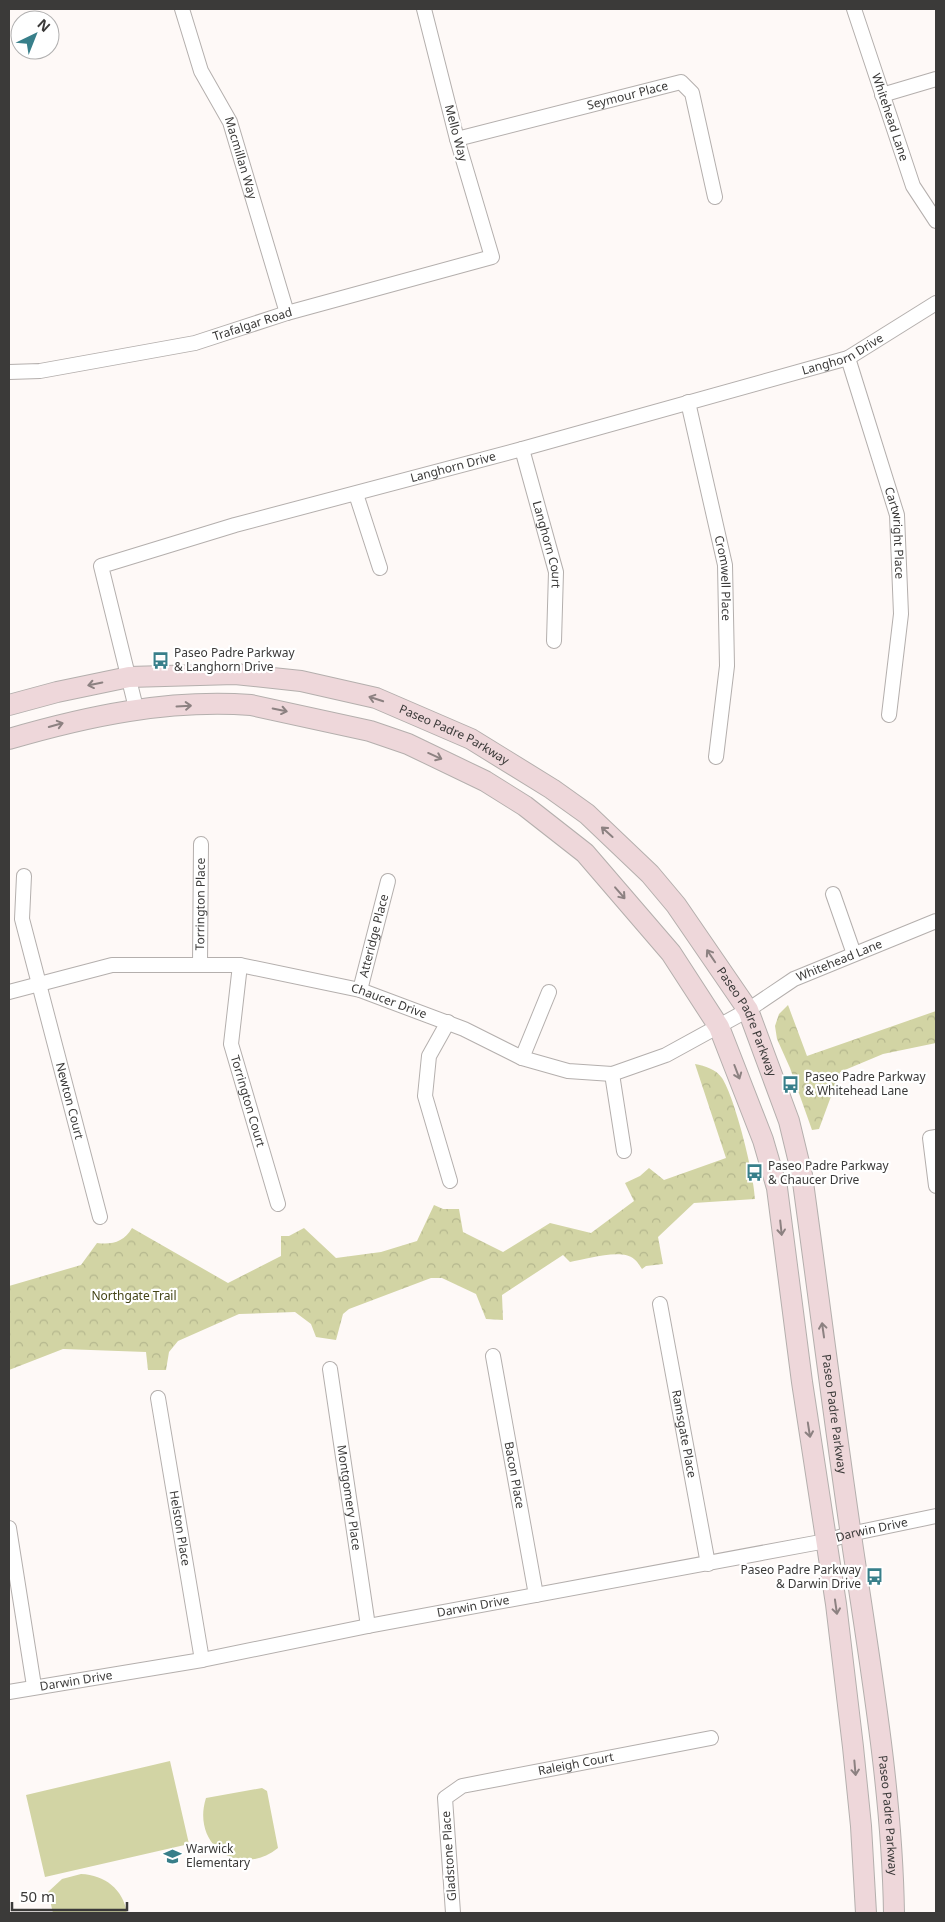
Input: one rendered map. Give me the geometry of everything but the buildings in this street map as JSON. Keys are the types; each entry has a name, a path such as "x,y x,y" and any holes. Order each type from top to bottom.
{"main road":[{"name":"Paseo Padre Parkway","path":"9,706 57,692 129,677 235,674 300,682 376,698 472,740 559,794 587,814 621,844 676,904 748,1010 789,1121 802,1176 850,1534 882,1747 889,1822 894,1913"},
{"name":"Paseo Padre Parkway","path":"9,739 66,722 136,708 241,704 330,721 370,731 408,744 485,781 525,806 585,853 671,953 719,1027 763,1140 776,1188 799,1362 836,1604 861,1826 866,1913"}],"street":[{"name":"Macmillan Way","path":"182,9 201,71 230,122 287,313"},
{"name":"Mello Way","path":"424,9 457,139 492,257"},
{"name":"Whitehead Lane","path":"854,9 913,186 936,221"},
{"path":"882,95 936,79"},
{"name":"Seymour Place","path":"457,139 682,82 692,93 715,197"},
{"name":"Trafalgar Road","path":"9,372 40,371 195,343 287,313 492,257"},
{"name":"Langhorn Drive","path":"136,708 101,566 235,524 356,494 447,467 522,449 848,358 936,302"},
{"name":"Cartwright Place","path":"848,358 897,515 900,614 889,715"},
{"name":"Cromwell Place","path":"688,402 726,565 727,666 716,757"},
{"name":"Langhorn Court","path":"522,449 556,572 554,641"},
{"path":"356,494 380,568"},
{"name":"Torrington Place","path":"200,964 201,844"},
{"name":"Newton Court","path":"24,876 22,919 100,1217"},
{"name":"Atteridge Place","path":"360,990 388,881"},
{"path":"833,894 854,954"},
{"name":"Whitehead Lane","path":"748,1010 794,979 936,921"},
{"name":"Chaucer Drive","path":"9,992 112,965 240,965 360,990 448,1022 522,1058 568,1071 612,1074 666,1055 748,1010"},
{"name":"Torrington Court","path":"240,965 231,1044 278,1204"},
{"path":"522,1058 550,992"},
{"path":"448,1022 429,1056 424,1096 450,1181"},
{"path":"612,1074 624,1152"},
{"path":"936,1137 930,1138 936,1186"},
{"name":"Ramsgate Place","path":"660,1304 708,1564"},
{"name":"Bacon Place","path":"493,1356 536,1594"},
{"name":"Montgomery Place","path":"330,1368 368,1626"},
{"name":"Helston Place","path":"158,1398 202,1660"},
{"name":"Darwin Drive","path":"9,1692 34,1686 202,1660 536,1594 708,1564 826,1541 850,1534 936,1516"},
{"path":"9,1528 34,1686"},
{"name":"Raleigh Court","path":"445,1798 462,1786 711,1738"},
{"name":"Gladstone Place","path":"445,1798 453,1913"}],"green space":[{"path":"788,1005 807,1056 936,1011 936,1043 883,1054 840,1072 819,1129 812,1130 790,1068 777,1039 775,1026 779,1014"},
{"name":"Northgate Trail","path":"695,1064 717,1072 727,1088 743,1137 755,1199 694,1203 658,1237 663,1264 646,1266 642,1269 634,1259 621,1254 604,1255 570,1262 563,1255 502,1295 503,1320 486,1319 476,1294 442,1278 431,1278 349,1309 343,1314 336,1340 316,1337 311,1324 295,1312 239,1314 178,1341 169,1352 166,1370 148,1370 146,1352 63,1349 9,1370 9,1286 81,1265 97,1243 117,1242 125,1237 132,1228 228,1283 281,1256 281,1236 289,1236 304,1228 336,1258 381,1252 417,1241 434,1205 443,1209 459,1209 463,1232 503,1252 550,1223 591,1233 634,1201 625,1183 640,1176 649,1168 664,1180 726,1158"},
{"path":"170,1761 189,1844 45,1877 26,1795"},
{"path":"262,1788 267,1791 278,1848 263,1857 248,1860 234,1858 222,1852 212,1843 205,1830 203,1815 206,1798"},
{"path":"81,1874 98,1877 112,1885 122,1897 127,1913 53,1913 48,1892 62,1879"}],"place":[{"name":"Paseo Padre Parkway & Langhorn Drive","path":"160,660"},
{"name":"Paseo Padre Parkway & Whitehead Lane","path":"791,1084"},
{"name":"Paseo Padre Parkway & Chaucer Drive","path":"754,1173"},
{"name":"Paseo Padre Parkway & Darwin Drive","path":"875,1577"},
{"name":"Warwick Elementary","path":"172,1856"}]}
